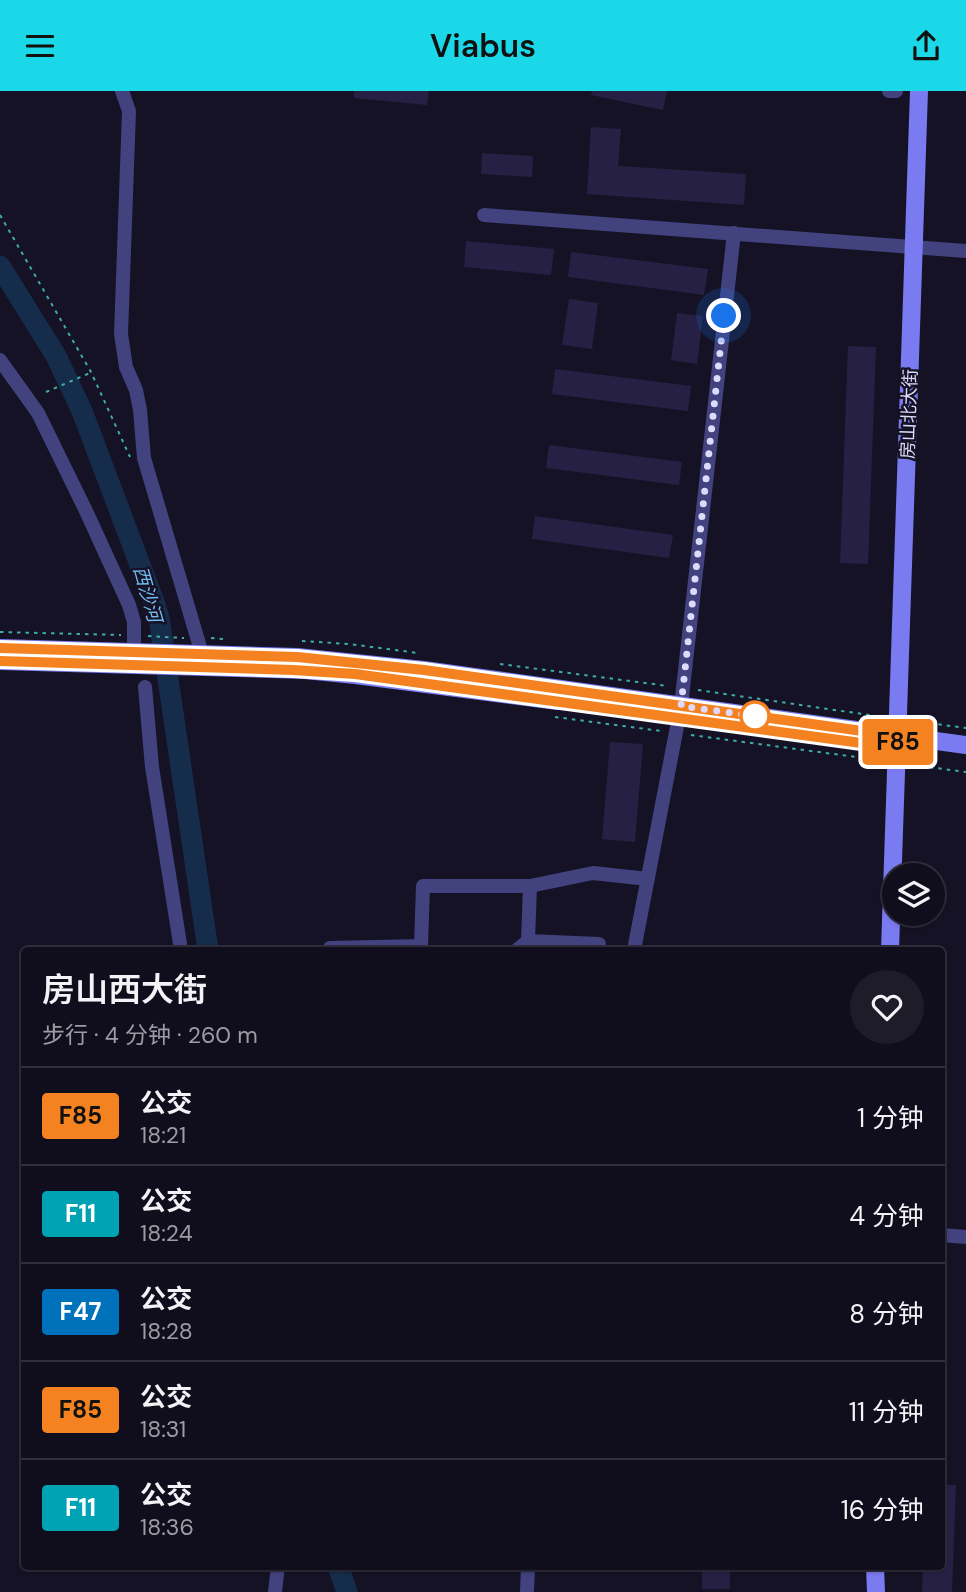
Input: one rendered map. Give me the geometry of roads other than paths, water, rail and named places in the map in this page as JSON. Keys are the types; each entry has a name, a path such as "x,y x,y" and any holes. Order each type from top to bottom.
{"main road":[{"name":"房山北大街","path":"890,947 919,91"},
{"path":"0,648 141,648 189,653 297,657 411,668 678,719 898,741 966,745"},
{"path":"0,661 141,648"},
{"path":"898,741 966,758"},
{"path":"875,1570 876,1592"}],"street":[{"path":"122,91 129,111 121,334 126,367 136,390 140,410 144,458 189,653"},
{"path":"889,91 896,91"},
{"path":"484,215 966,251"},
{"path":"635,947 678,719 734,233"},
{"path":"0,360 38,413 66,469 129,605 141,648"},
{"path":"145,687 152,767 181,947"},
{"path":"376,947 421,946 423,887 530,886 593,873 648,879"},
{"path":"530,886 522,946 599,944"},
{"path":"945,1235 966,1237"},
{"path":"275,1592 278,1570"},
{"path":"527,1592 528,1570"}],"waterway":[{"name":"西沙河","path":"0,266 56,356 82,411 159,618 208,947"},
{"name":"西沙河","path":"339,1570 347,1592"}]}
